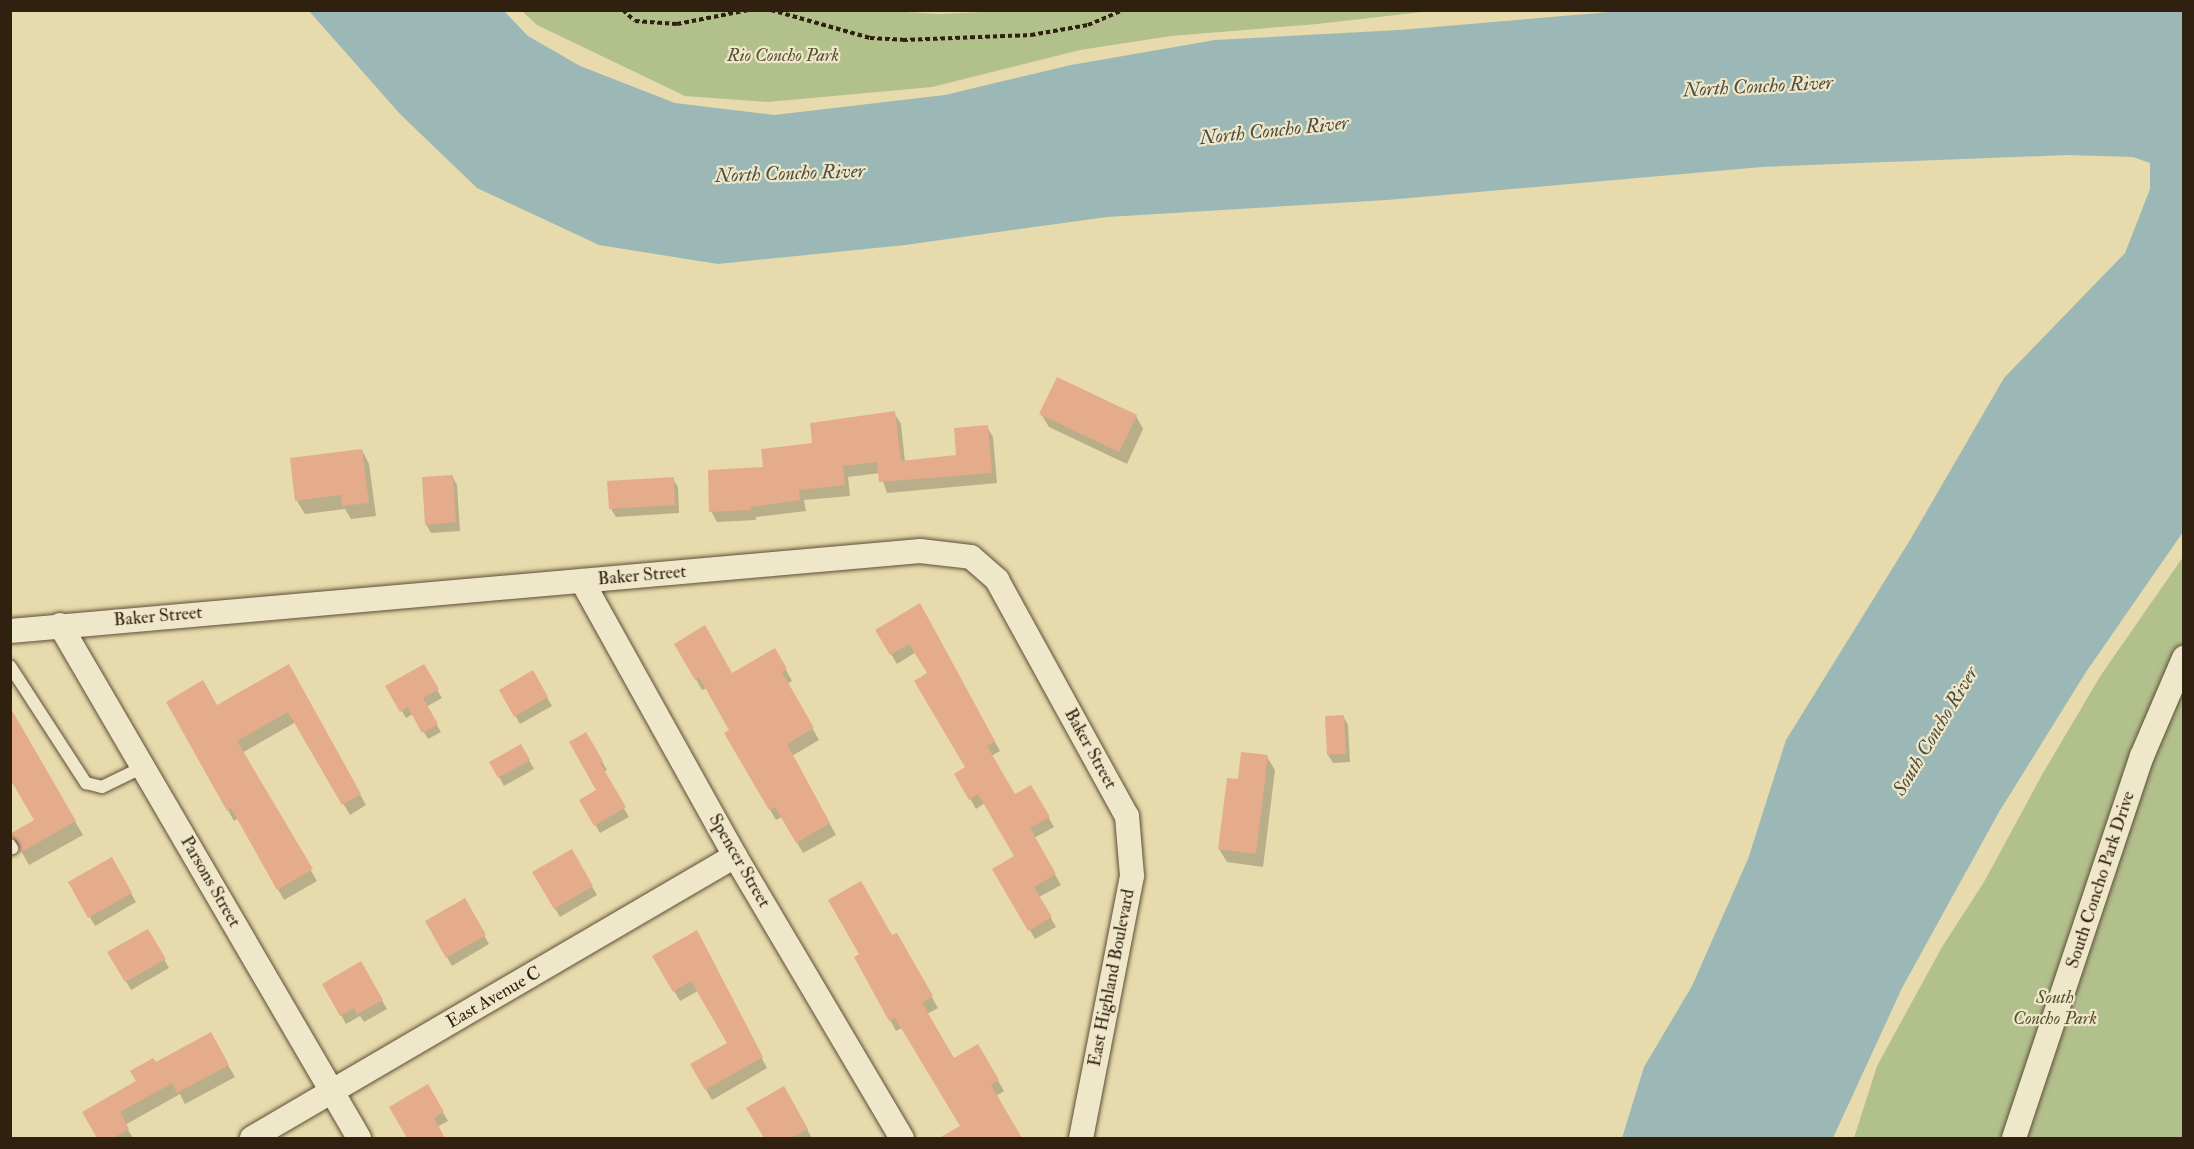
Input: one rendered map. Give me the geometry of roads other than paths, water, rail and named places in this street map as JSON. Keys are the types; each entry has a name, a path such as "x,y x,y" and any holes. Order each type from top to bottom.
{"street":[{"name":"Baker Street","path":"10,631 920,551 970,556 997,580 1127,816"},
{"name":"Spencer Street","path":"582,582 735,856 902,1138"},
{"name":"Parsons Street","path":"60,625 359,1138"},
{"name":"South Concho Park Drive","path":"2014,1138 2142,756 2184,658"},
{"name":"East Highland Boulevard","path":"1082,1138 1132,876 1127,816"},
{"name":"East Avenue C","path":"252,1138 735,856"}],"lane":[{"path":"10,666 86,783 102,787 143,767"}],"water":[{"path":"1680,10 2183,11 2183,532 2086,672 1999,812 1902,988 1833,1138 1622,1138 1644,1067 1692,986 1748,859 1786,740 1910,540 2004,378 2125,253 2150,189 2150,163 2133,157 2068,155 1762,167 1387,200 1107,217 905,245 718,264 599,245 477,188 400,114 309,11 504,11 528,36 580,66 675,103 774,115 945,95 1071,65 1215,40 1399,30 1610,12"}],"park label":[{"name":"Rio Concho Park","path":"783,56"},
{"name":"South Concho Park","path":"2055,1009"}],"water label":[{"name":"North Concho River","path":"1758,86"},
{"name":"North Concho River","path":"1274,130"},
{"name":"North Concho River","path":"790,173"},
{"name":"South Concho River","path":"1935,731"}]}
